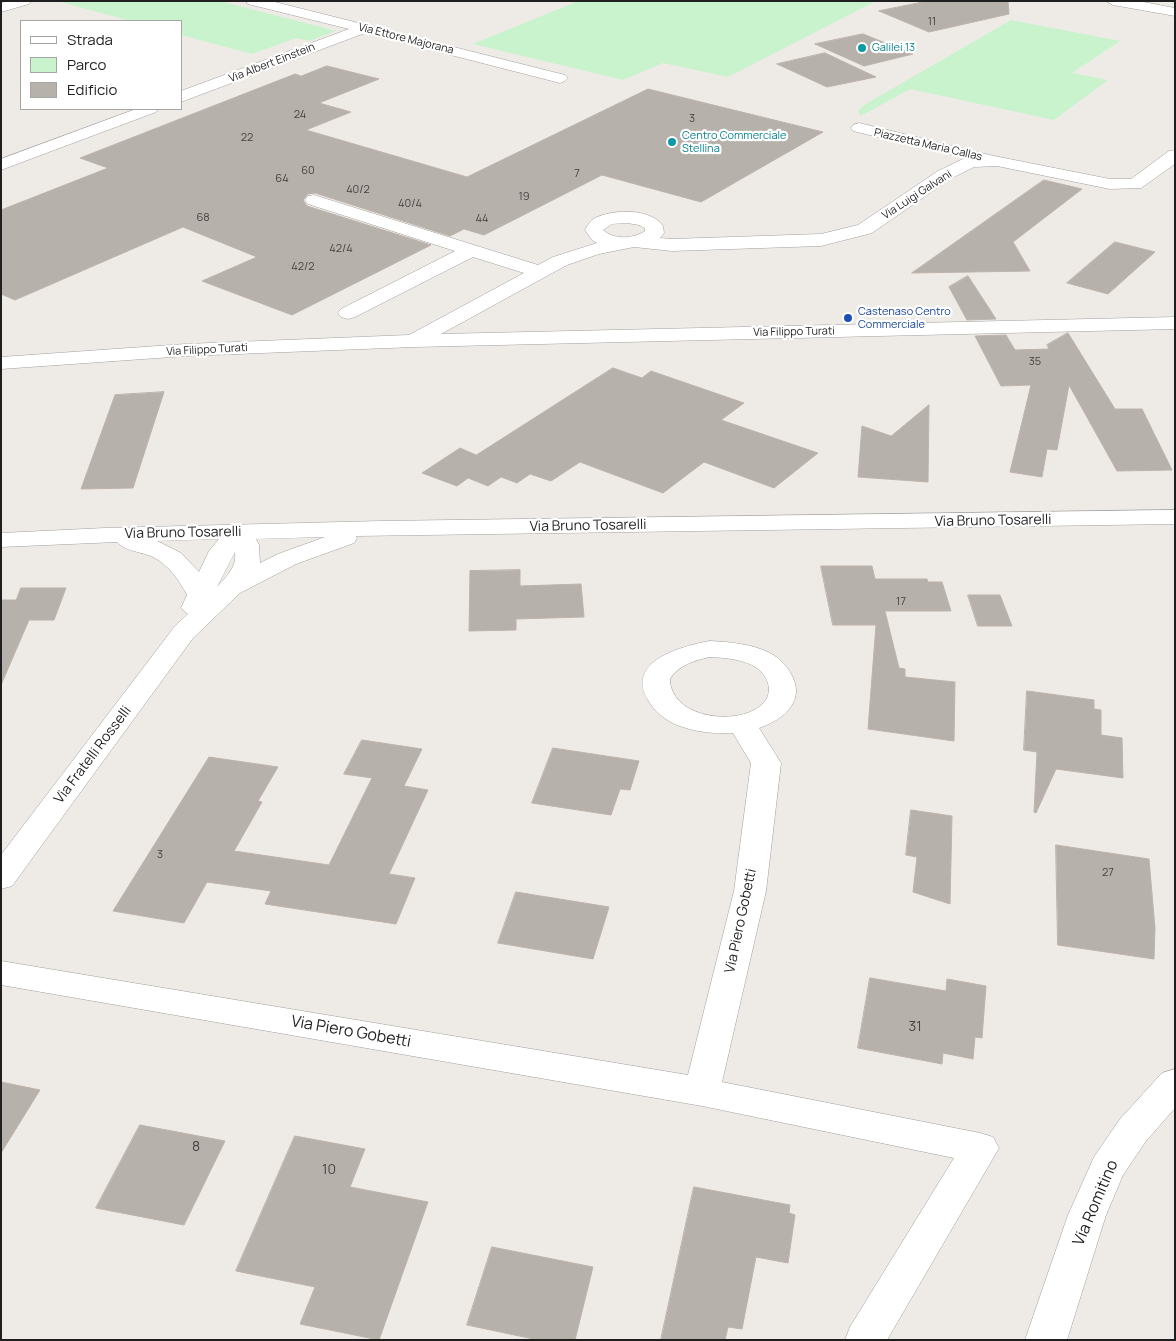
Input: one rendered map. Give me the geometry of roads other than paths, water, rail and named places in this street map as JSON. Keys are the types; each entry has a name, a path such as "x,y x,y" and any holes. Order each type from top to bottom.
{"street":[{"path":"1,8 24,1"},
{"name":"Via Ettore Majorana","path":"252,1 560,78"},
{"path":"1113,1 1175,12"},
{"name":"Via Albert Einstein","path":"182,97 363,29"},
{"path":"1,165 147,110"},
{"name":"Piazzetta Maria Callas","path":"859,128 997,161"},
{"name":"Via Luigi Galvani","path":"631,242 672,245 821,240 865,229 944,175 971,162 997,161 1110,184 1135,184 1175,155"},
{"path":"314,200 540,272"},
{"name":"Via Luigi Galvani","path":"594,230 601,222 619,218 654,219 684,241 709,243"},
{"path":"560,260 595,248 651,237 654,219"},
{"path":"560,260 594,230 600,237 607,240 631,242"},
{"path":"348,312 471,250"},
{"name":"Via Filippo Turati","path":"414,342 560,260"},
{"name":"Via Filippo Turati","path":"1,363 195,350 414,342 1175,323"},
{"name":"Via Bruno Tosarelli","path":"1,540 105,535 381,528 1175,517"},
{"name":"Via Fratelli Rosselli","path":"227,592 287,559 316,547 381,528"},
{"name":"Via Fratelli Rosselli","path":"1,878 184,632 227,592 245,571 249,559 247,545 241,532 222,551 184,632"},
{"path":"105,535 161,551 183,567 200,595"},
{"name":"Via Piero Gobetti","path":"702,1092 750,891 766,763 742,724"},
{"name":"Via Piero Gobetti","path":"1,973 702,1092 980,1148 865,1340"},
{"name":"Via Romitino","path":"1046,1340 1088,1215 1107,1168 1133,1130 1175,1083"}],"place":[{"name":"Galilei 13","path":"862,48"},
{"name":"Centro Commerciale Stellina","path":"672,142"},
{"name":"Castenaso Centro Commerciale","path":"848,318"}]}
